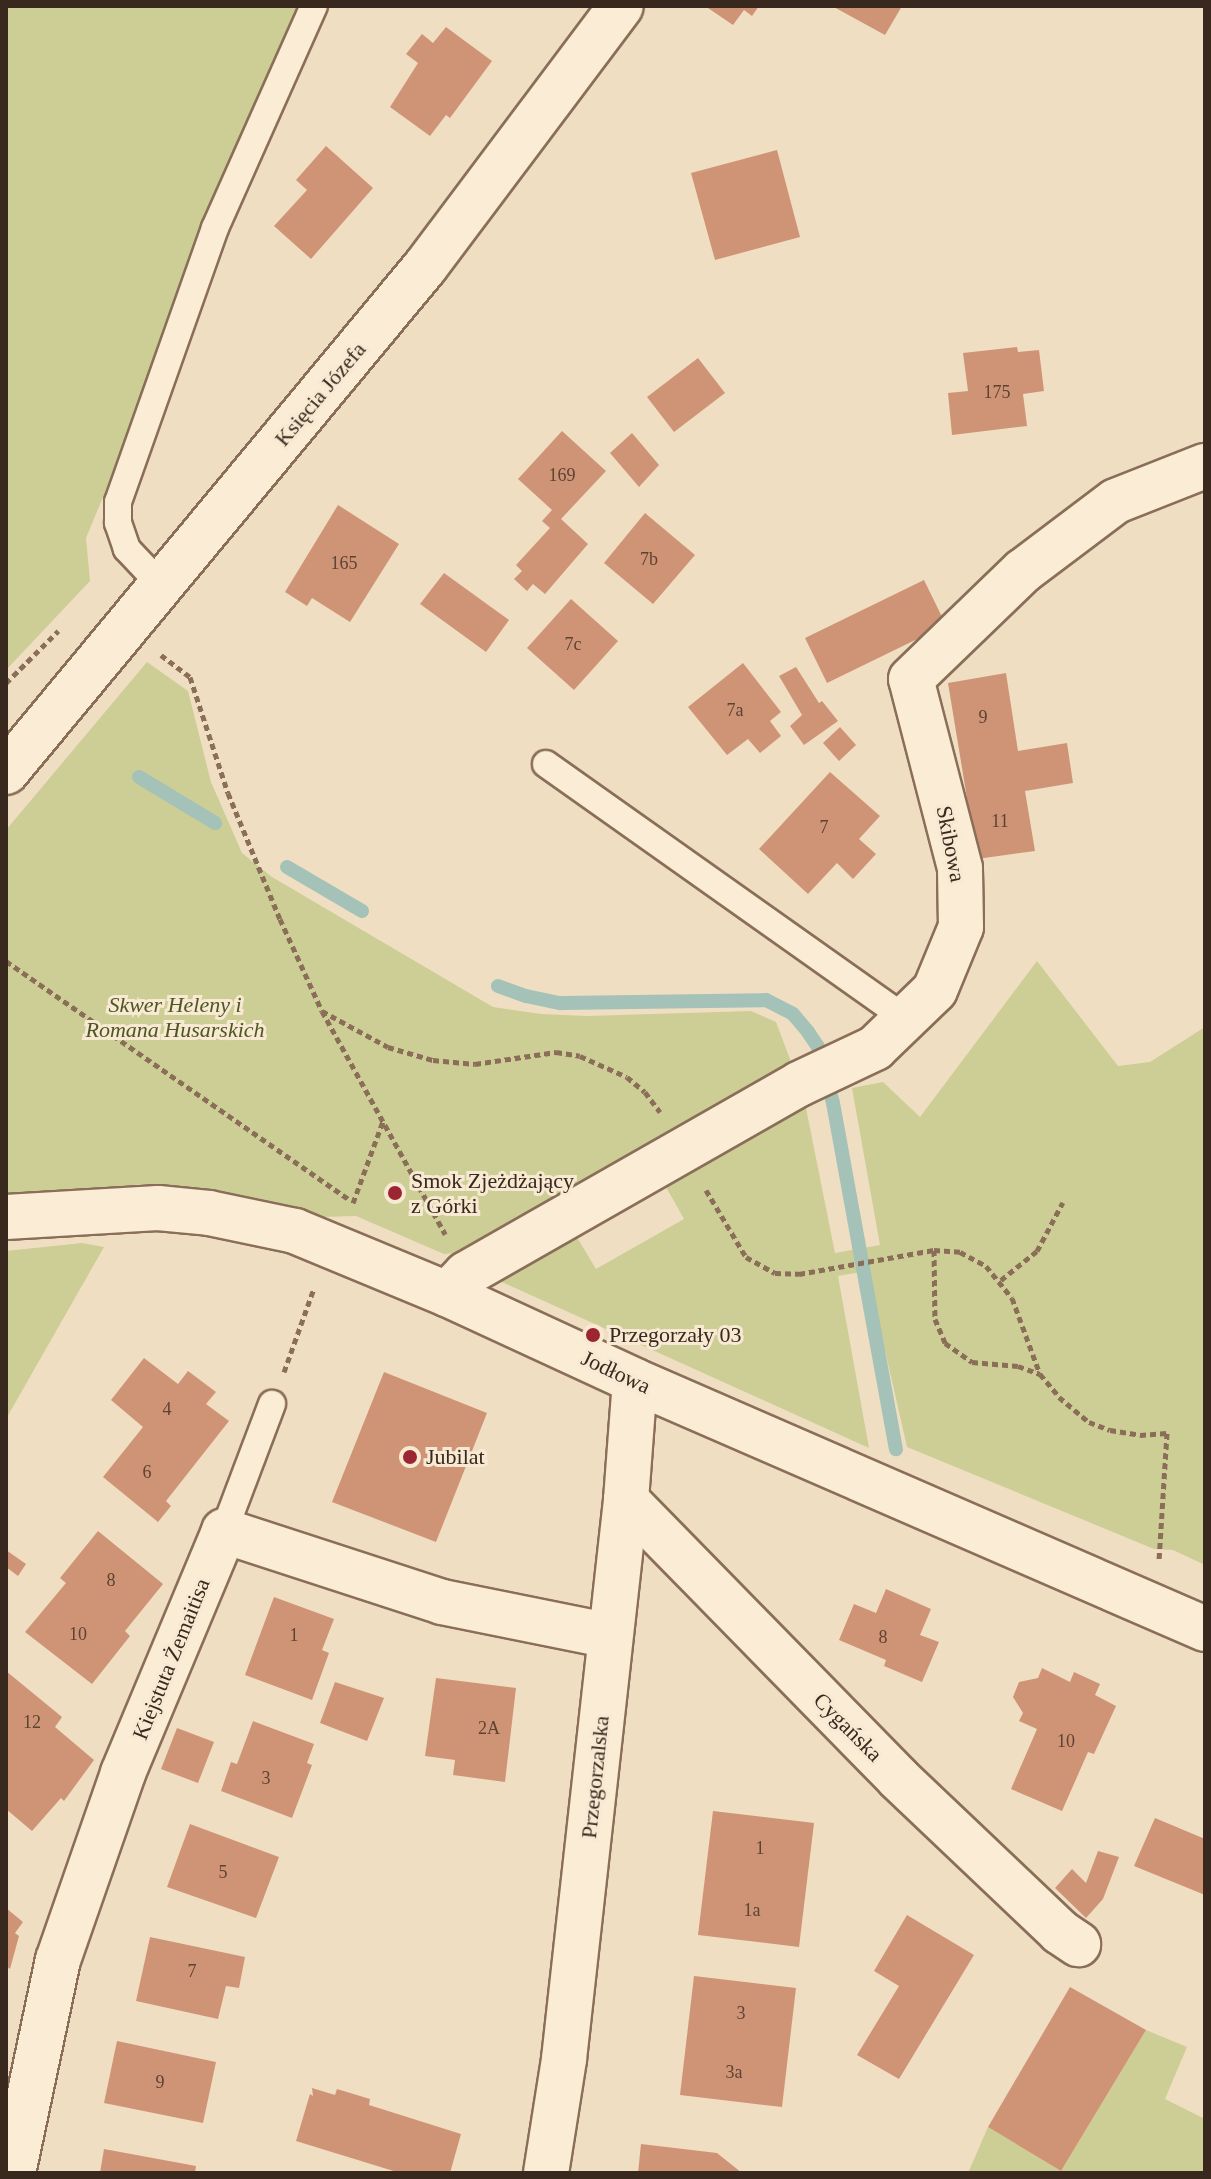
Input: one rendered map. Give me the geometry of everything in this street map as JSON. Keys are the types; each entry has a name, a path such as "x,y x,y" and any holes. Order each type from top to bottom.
{"street":[{"name":"Księcia Józefa","path":"6,772 425,267 621,6"},
{"name":"Skibowa","path":"457,1284 799,1084 875,1048 935,990 961,927 960,868 911,679 1023,571 1116,501 1205,466"},
{"name":"Jodłowa","path":"6,1217 158,1208 259,1221 457,1284 635,1381 1205,1629"},
{"name":"Przegorzalska","path":"546,2173 564,2059 626,1500 635,1381"},
{"name":"Cygańska","path":"626,1500 898,1778 1060,1932 1078,1944"},
{"path":"224,1531 442,1602 610,1636"},
{"name":"Kiejstuta Żemaitisa","path":"13,2173 58,1960 123,1773 224,1531"}],"lane":[{"path":"161,585 127,549 118,523 118,502 215,228 314,6"},
{"path":"546,764 907,1020"},
{"path":"224,1531 272,1404"}],"path":[{"path":"6,683 60,629"},
{"path":"150,647 190,677 228,793 322,1011 383,1119 457,1284"},
{"path":"6,961 353,1203"},
{"path":"322,1011 388,1047 433,1060 475,1064 556,1052 603,1063 645,1092 746,1257 775,1273 799,1274 839,1264 934,1250 969,1255 1001,1280 1019,1314 1040,1374 1059,1397 1089,1422 1110,1430 1140,1435 1167,1433 1155,1608"},
{"path":"272,1404 332,1244 353,1203 383,1119"},
{"path":"1001,1280 1037,1251 1063,1202"},
{"path":"934,1250 935,1319 945,1343 972,1362 1018,1366 1040,1374"}],"green space":[{"path":"6,6 307,6 86,538 90,581 6,670"},
{"name":"Skwer Heleny i Romana Husarskich","path":"147,662 188,691 211,782 242,853 272,877 493,1007 587,1016 751,1011 776,1022 794,1070 468,1252 444,1254 356,1216 321,1217 279,1203 198,1189 145,1184 6,1196 6,830"},
{"path":"1037,961 1118,1066 1150,1062 1205,1027 1205,1565 1173,1550 1154,1549 907,1447 867,1271 838,1276 869,1448 493,1278 572,1229 596,1269 684,1219 661,1178 805,1103 835,1253 880,1245 852,1088 883,1082 920,1117"},
{"path":"82,1243 104,1247 6,1419 6,1251"},
{"path":"1146,2030 1187,2047 1165,2099 1205,2119 1205,2173 968,2173 988,2127 1061,2171"}],"building":[{"path":"705,6 759,6 752,16 744,10 733,25"},
{"path":"832,6 902,6 885,35"},
{"path":"446,27 492,61 450,118 446,115 430,136 390,107 418,63 406,54 422,34 433,43"},
{"path":"326,146 373,188 311,259 274,226 307,190 296,180"},
{"path":"777,150 800,237 715,260 691,173"},
{"path":"1017,347 1018,352 1039,350 1044,391 1023,394 1027,426 952,435 948,393 968,391 963,353"},
{"path":"698,358 725,393 674,432 647,397"},
{"path":"562,431 606,471 561,519 588,544 545,594 533,584 527,591 514,579 522,571 516,565 550,528 542,521 552,510 518,479"},
{"path":"632,433 659,465 639,487 610,453"},
{"path":"338,505 399,544 350,622 312,598 307,606 285,592"},
{"path":"645,513 695,555 653,604 604,563"},
{"path":"444,573 509,620 486,652 420,604"},
{"path":"924,580 946,625 827,683 805,638"},
{"path":"571,599 618,641 574,690 527,648"},
{"path":"743,663 781,712 770,721 781,736 760,753 748,739 727,755 688,707"},
{"path":"796,667 819,703 822,701 838,721 804,745 790,726 802,715 779,676"},
{"path":"1006,673 1018,751 1067,743 1073,783 1025,791 1035,851 977,859 948,683"},
{"path":"840,727 856,745 839,761 823,743"},
{"path":"830,772 880,816 859,839 876,854 853,879 837,863 808,894 759,849"},
{"path":"144,1358 178,1384 188,1371 216,1392 206,1404 229,1421 166,1501 171,1506 158,1522 103,1477 143,1427 111,1400"},
{"name":"Jubilat","path":"384,1372 487,1413 436,1542 332,1502"},
{"path":"98,1531 163,1584 125,1631 130,1636 92,1684 25,1632 66,1583 60,1578"},
{"path":"6,1550 26,1564 18,1576 6,1567"},
{"path":"886,1589 931,1609 920,1635 939,1642 922,1682 884,1666 886,1660 839,1640 854,1604 876,1613"},
{"path":"274,1597 334,1619 322,1650 329,1653 312,1700 245,1675"},
{"path":"1042,1668 1070,1682 1074,1672 1100,1684 1095,1695 1116,1706 1094,1754 1088,1752 1062,1811 1011,1789 1037,1729 1019,1721 1023,1713 1013,1697 1019,1682 1038,1678"},
{"path":"6,1671 62,1717 55,1727 94,1760 64,1801 61,1798 32,1831 6,1809"},
{"path":"436,1678 516,1688 505,1782 453,1775 455,1760 425,1756"},
{"path":"335,1682 384,1698 367,1741 320,1723"},
{"path":"253,1721 314,1744 307,1763 312,1765 292,1818 221,1791 231,1762 237,1764"},
{"path":"177,1728 214,1742 198,1783 161,1769"},
{"path":"713,1811 814,1823 799,1947 698,1935"},
{"path":"1155,1818 1205,1839 1205,1895 1134,1866"},
{"path":"190,1824 279,1857 256,1918 167,1887"},
{"path":"1098,1851 1119,1857 1103,1899 1086,1918 1055,1888 1072,1869 1086,1883"},
{"path":"6,1908 23,1922 15,1933 19,1936 10,1969 6,1966"},
{"path":"907,1915 974,1955 899,2079 857,2055 899,1986 874,1971"},
{"path":"150,1937 245,1957 239,1988 226,1986 218,2019 136,2001"},
{"path":"694,1976 796,1988 782,2107 680,2095"},
{"path":"1070,1987 1146,2030 1061,2171 988,2127"},
{"path":"117,2041 216,2062 203,2123 104,2103"},
{"path":"312,2088 335,2095 337,2089 370,2099 369,2105 461,2134 450,2173 400,2173 296,2141 310,2094 313,2096"},
{"path":"641,2144 717,2153 742,2173 638,2173"},
{"path":"104,2149 196,2166 195,2173 100,2173"}],"waterway":[{"path":"139,777 215,823"},
{"path":"287,867 362,911"},
{"path":"498,986 560,1003 766,1000 793,1014 818,1047 833,1103 896,1449"}],"place":[{"name":"Smok Zjeżdżający z Górki","path":"395,1193"},
{"name":"Przegorzały 03","path":"593,1335"},
{"name":"Jubilat","path":"410,1457"}]}
